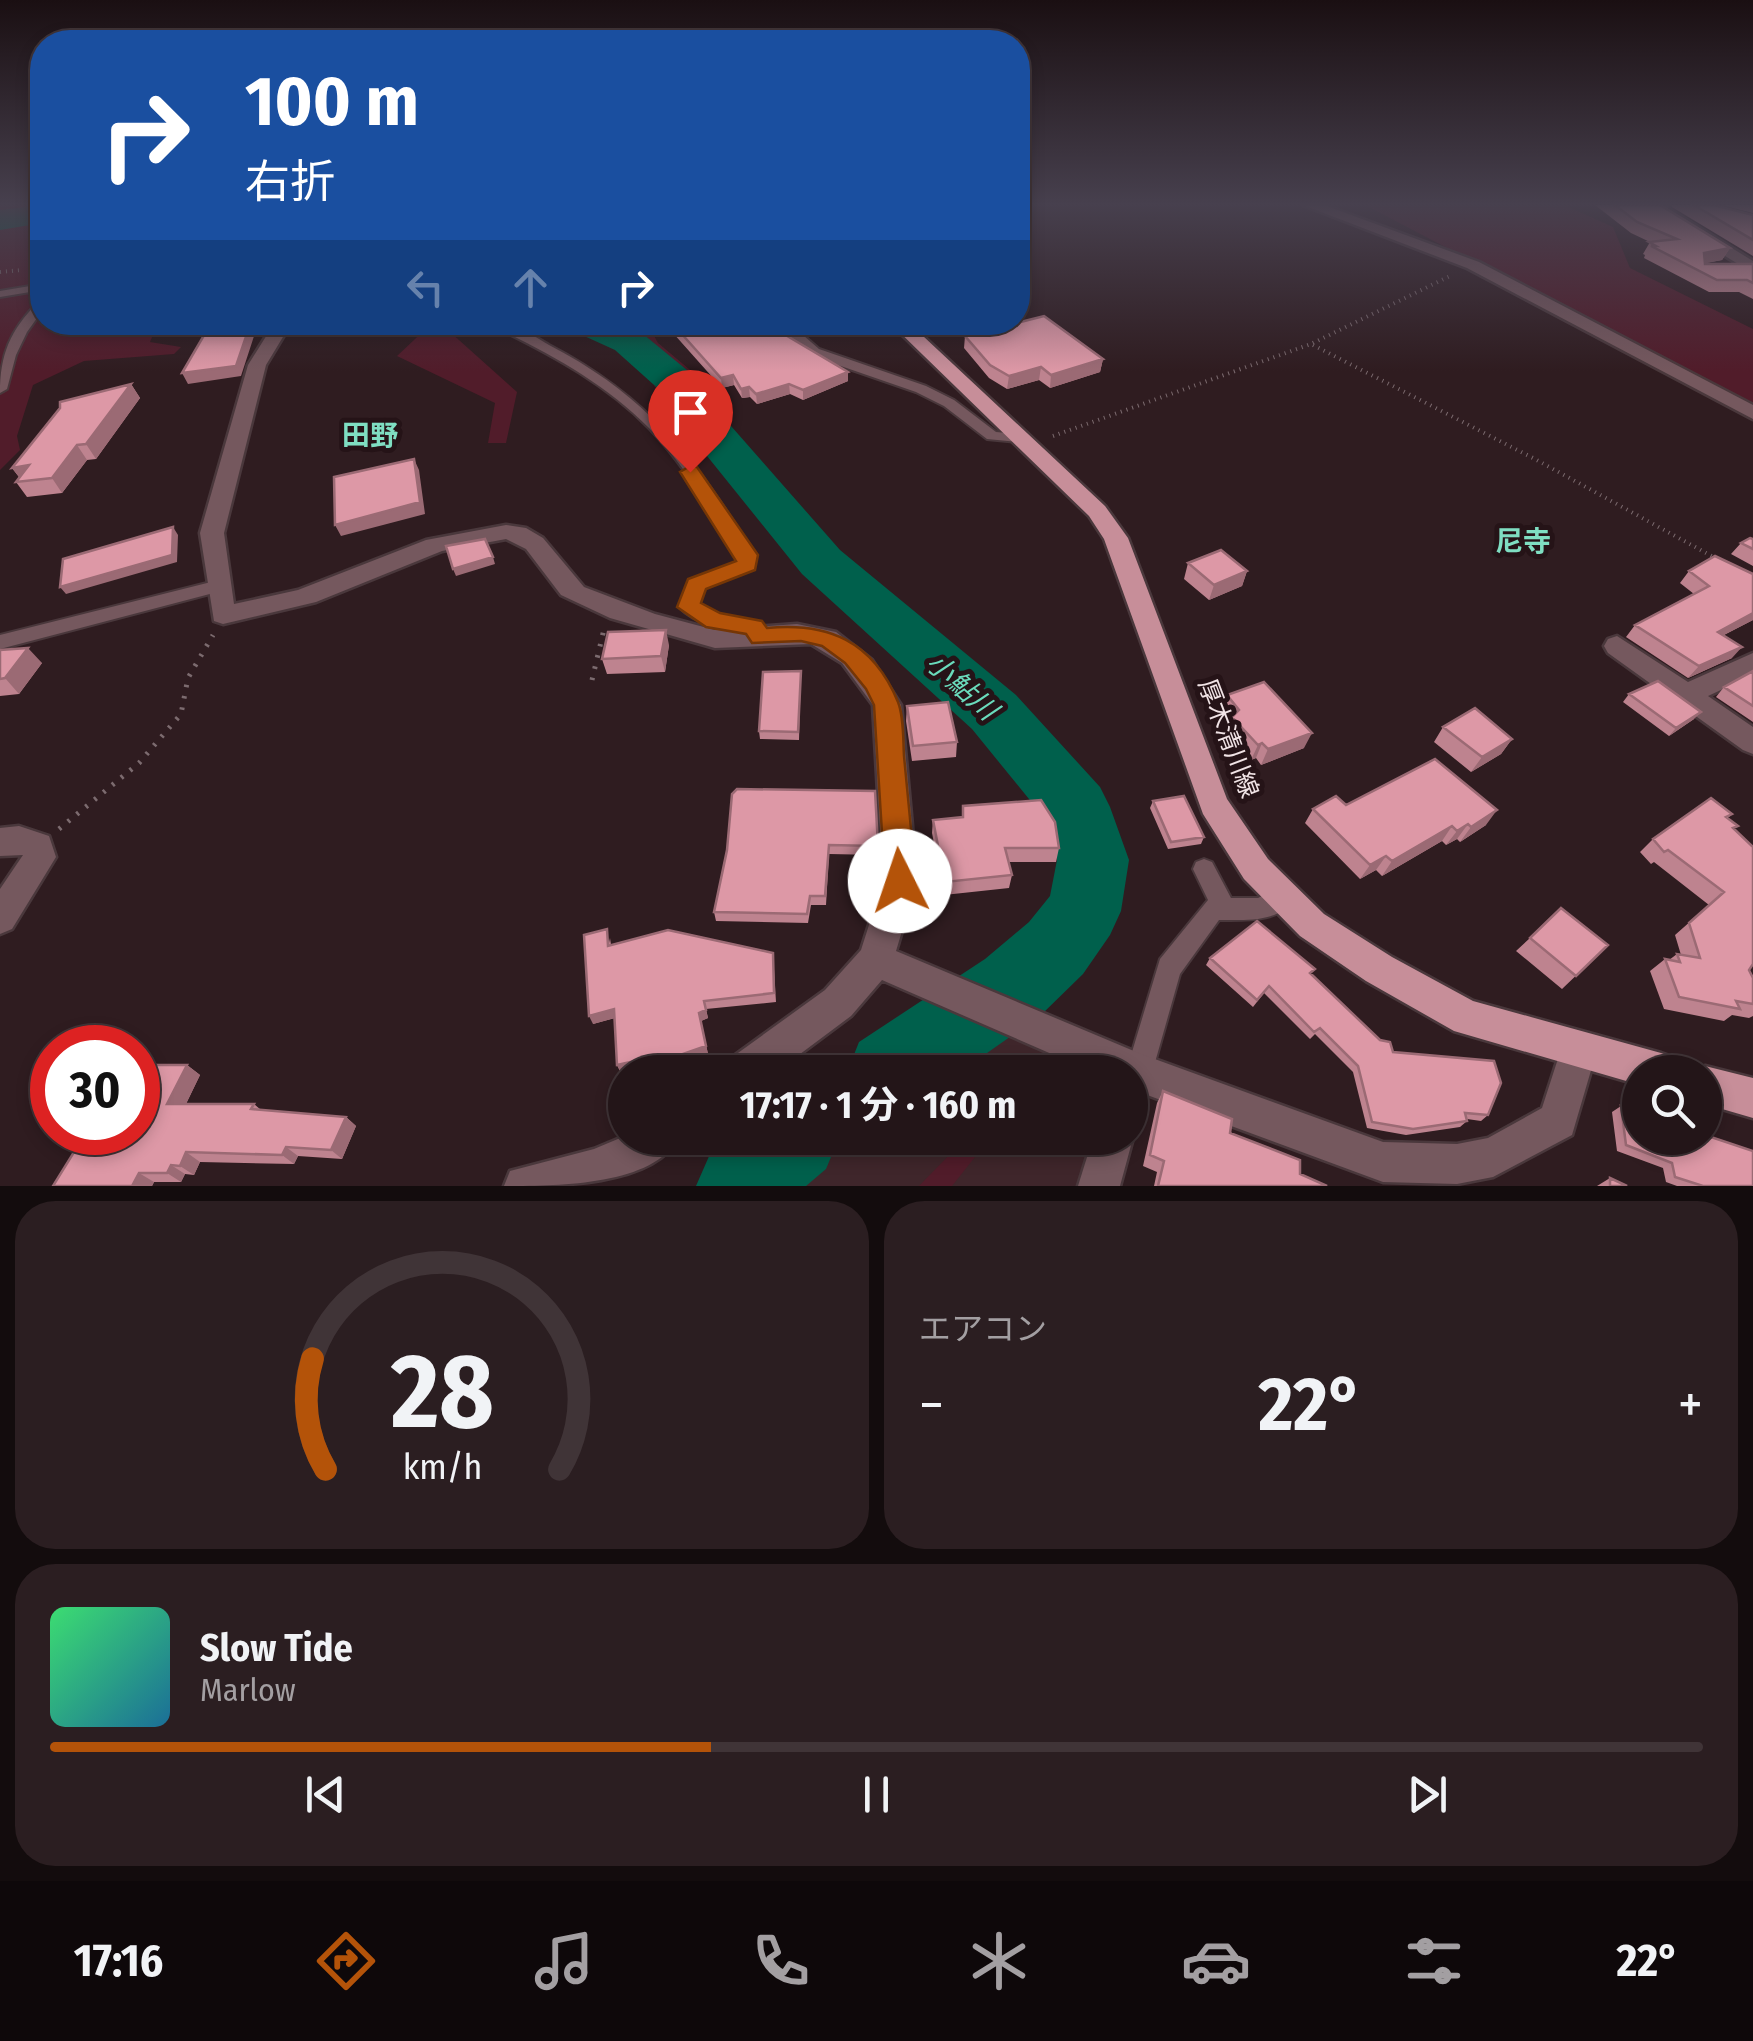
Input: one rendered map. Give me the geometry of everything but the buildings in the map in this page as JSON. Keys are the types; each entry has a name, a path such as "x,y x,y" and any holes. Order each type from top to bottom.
{"main road":[{"name":"厚木清川線","path":"910,335 1097,512 1116,538 1134,578 1214,805 1256,869 1312,924 1467,1018 1622,1062"},
{"path":"1722,1089 1753,1098"}],"street":[{"path":"1459,260 1753,414"},
{"path":"1720,269 1751,266"},
{"path":"276,335 257,365 212,532 223,615 287,603 421,550 477,534 512,532 536,542 566,588 616,611 706,638 801,633 829,640 853,656 875,683 887,705 900,881 891,966 769,1055"},
{"path":"1617,646 1753,742"},
{"path":"1687,694 1753,664"},
{"path":"0,842 19,840 38,846 40,857 13,911"},
{"path":"891,966 1081,1055"},
{"path":"1148,1084 1383,1162 1408,1175 1493,1157 1558,1121 1578,1050"},
{"path":"525,1186 588,1173 630,1155"},
{"path":"1099,1186 1106,1155"}],"lane":[{"path":"0,294 30,288"},
{"path":"0,389 3,370 30,318"},
{"path":"521,335 570,359 608,386 672,444 747,555 748,564 696,584 688,607 714,621 754,626 760,637"},
{"path":"795,335 814,352 921,389 949,403 992,436 1022,442"},
{"path":"0,642 219,586"},
{"path":"1204,870 1223,907"},
{"path":"1140,1055 1169,968 1213,909 1260,909 1284,896"}],"path":[{"path":"1022,442 1197,388 1311,344 1472,265"},
{"path":"1311,344 1534,458 1717,558"},
{"path":"592,680 606,623 616,611"},
{"path":"38,846 139,763 181,714 188,678 223,615"}],"shaded area":[{"path":"0,260 30,260 30,335 153,335 150,342 181,347 174,354 84,361 33,385 17,436 20,450 0,470"},
{"path":"1471,260 1627,260 1630,268 1753,329 1753,408"},
{"path":"419,335 453,335 517,392 506,443 488,443 495,403 397,356"},
{"path":"602,335 654,335 658,343 733,406 690,422 654,386 658,368"},
{"path":"999,1027 1061,1055 929,1055 959,1034"},
{"path":"797,1155 1093,1155 1085,1186 763,1186"},
{"path":"949,1155 977,1155 952,1186 919,1186"}],"waterway":[{"name":"小鮎川","path":"614,335 629,342 678,384 715,436 821,562 994,712 1076,807 1093,860 1084,911 1056,948 1013,987 914,1055"},
{"name":"小鮎川","path":"742,1186 774,1155"}],"district":[{"name":"田野","path":"370,435"},
{"name":"尼寺","path":"1523,541"}],"route":[{"path":"690,472 747,555 748,564 696,584 688,607 714,621 754,626 760,637 801,633 829,640 853,656 887,705 900,881"}]}
